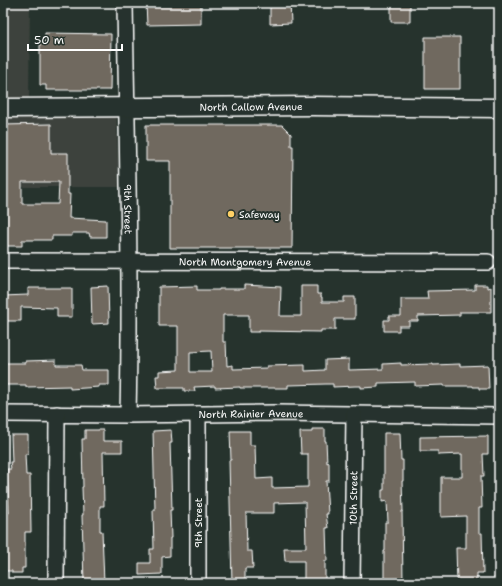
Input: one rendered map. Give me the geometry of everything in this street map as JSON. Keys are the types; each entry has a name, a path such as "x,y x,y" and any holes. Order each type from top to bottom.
{"street":[{"name":"9th Street","path":"125,3 130,340 128,415"},
{"name":"North Callow Avenue","path":"3,108 312,106 499,108"},
{"name":"North Montgomery Avenue","path":"3,261 488,262"},
{"name":"North Rainier Avenue","path":"3,414 128,415 276,413 499,416"},
{"path":"56,583 57,414"},
{"name":"9th Street","path":"198,414 198,583"},
{"name":"10th Street","path":"352,583 354,414"}],"shaded area":[{"path":"3,3 30,3 29,98 116,100 119,187 3,187"}],"building":[{"path":"146,3 201,3 201,24 147,25"},
{"path":"270,3 290,3 291,23 270,24"},
{"path":"391,3 410,3 410,22 391,22"},
{"path":"45,33 111,34 110,90 46,90 46,85 40,85 40,42 45,42"},
{"path":"425,37 460,37 460,89 425,89"},
{"path":"51,124 51,153 68,153 68,194 70,194 69,218 106,220 106,237 90,237 89,233 72,233 72,236 52,236 52,240 22,240 22,246 3,246 3,125","holes":["22,182 59,182 58,204 22,204"]},
{"name":"Safeway","path":"146,125 282,125 291,134 291,146 293,146 292,248 170,248 170,161 146,161"},
{"path":"244,285 281,287 280,316 301,316 301,286 317,286 317,294 321,294 322,302 344,302 344,297 355,297 355,319 335,319 335,330 321,330 321,332 249,332 249,315 223,315 223,342 226,342 227,366 233,365 233,369 305,365 305,371 325,370 325,360 349,359 349,370 383,369 383,364 401,363 401,365 488,365 489,389 479,389 479,387 473,386 415,386 415,382 378,383 378,387 361,388 361,386 333,387 333,384 326,384 288,385 288,388 215,388 215,386 194,387 195,391 184,391 184,388 157,388 156,376 159,376 159,371 178,370 178,326 159,326 159,287 197,286 197,290 244,289","holes":["211,351 212,372 190,372 190,352"]},
{"path":"475,285 487,285 487,288 491,287 491,312 460,312 460,315 418,316 418,321 409,321 409,326 399,326 399,331 384,331 384,320 389,320 389,316 401,316 401,299 428,299 427,291 475,290"},
{"path":"108,286 109,323 92,324 91,287"},
{"path":"28,288 72,288 72,317 57,317 57,308 21,307 21,321 3,321 3,296 28,295"},
{"path":"56,360 56,365 81,365 82,370 109,370 109,385 70,389 70,386 26,387 26,385 3,385 3,363 26,363 26,361"},
{"path":"312,429 325,429 327,463 329,462 329,481 326,481 328,514 326,514 328,528 326,528 327,561 325,561 325,583 304,583 304,561 285,561 284,548 306,548 305,502 274,503 274,513 246,513 247,551 252,551 253,568 245,568 245,583 232,583 229,460 231,460 230,431 250,431 250,445 255,445 256,479 272,478 272,488 308,487 308,454 301,454 300,432 312,432"},
{"path":"85,430 103,430 103,441 122,441 122,452 103,452 104,506 100,506 100,531 102,531 104,583 84,583 82,439 85,439"},
{"path":"171,430 172,510 170,510 170,556 162,557 162,574 139,575 139,563 150,563 150,549 154,549 153,510 155,510 153,431"},
{"path":"384,433 400,433 401,460 403,460 403,583 384,583 385,522 388,522 387,501 382,502 382,490 384,490"},
{"path":"11,435 28,435 28,454 25,454 26,475 30,475 31,532 25,532 25,568 22,568 22,573 3,571 3,514 9,513 7,469 11,469 10,462 12,462"},
{"path":"488,436 488,454 483,454 484,476 481,476 482,508 479,508 479,533 482,533 483,573 477,573 477,583 457,583 456,548 466,548 466,516 441,517 441,477 462,477 462,454 438,455 438,451 420,451 420,437"}],"place":[{"name":"Safeway","path":"231,214"}]}
